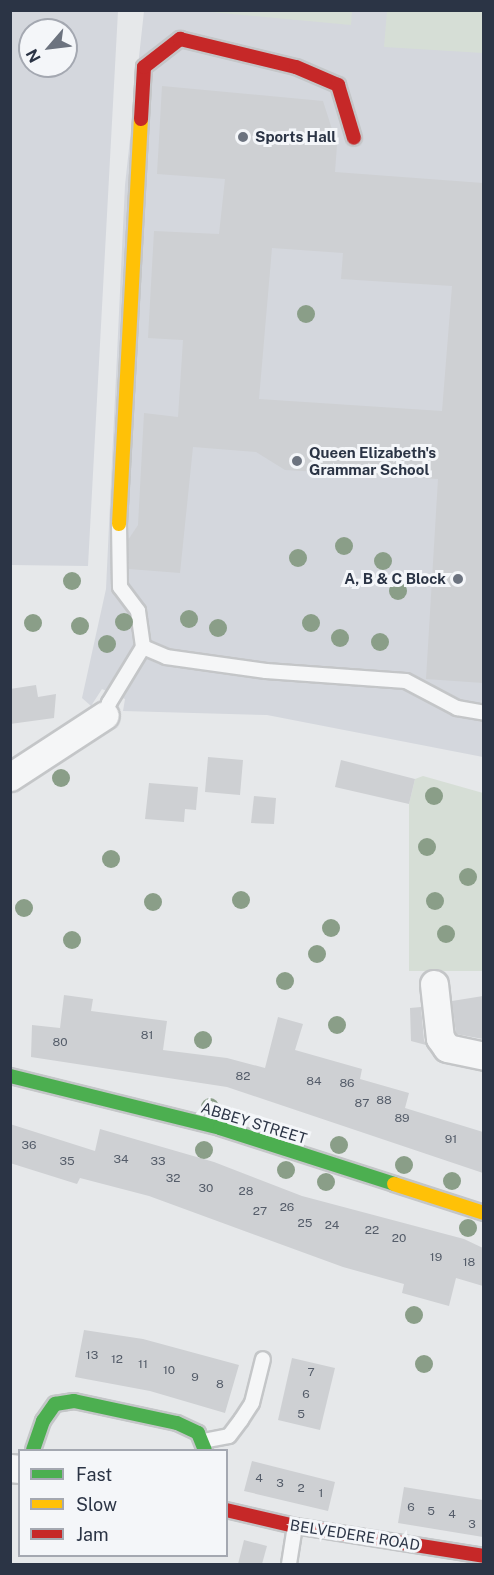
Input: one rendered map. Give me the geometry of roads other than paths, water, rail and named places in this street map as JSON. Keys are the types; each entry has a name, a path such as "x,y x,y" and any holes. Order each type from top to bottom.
{"street":[{"path":"119,524 144,67 180,39 296,67 338,85 354,138"},
{"path":"10,777 105,715"},
{"path":"434,984 440,1038 447,1048 483,1056"},
{"name":"ABBEY STREET","path":"10,1076 220,1128 483,1213"},
{"path":"33,1449 43,1421 55,1404 74,1401 177,1423 198,1433 204,1446"},
{"name":"BELVEDERE ROAD","path":"228,1510 295,1526 483,1556"}],"lane":[{"path":"105,715 109,703 143,647 138,611 120,586 119,524"},
{"path":"143,647 166,657 266,671 406,681 457,708 483,713"},
{"path":"204,1446 228,1436 241,1420 252,1403 263,1359"},
{"path":"289,1564 295,1526"},
{"path":"411,1564 413,1545"}],"place":[{"name":"Sports Hall","path":"243,137"},
{"name":"Queen Elizabeth's Grammar School","path":"297,461"},
{"name":"A, B & C Block","path":"458,579"}]}
